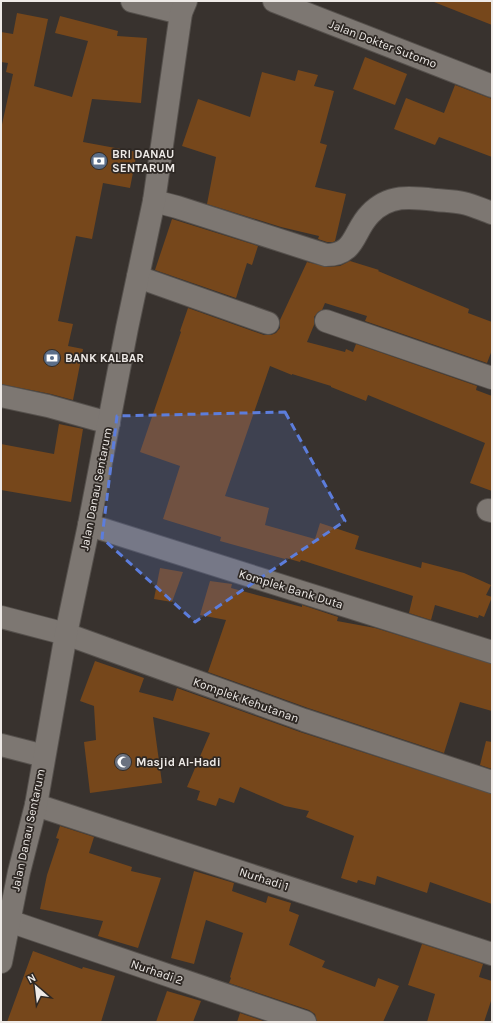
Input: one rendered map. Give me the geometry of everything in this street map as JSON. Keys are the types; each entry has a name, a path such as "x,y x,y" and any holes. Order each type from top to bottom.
{"street":[{"path":"132,1 184,7"},
{"name":"Jalan Dokter Sutomo","path":"274,1 492,86"},
{"name":"Jalan Danau Sentarum","path":"1,962 10,921 10,871 36,805 66,634 154,201 184,7"},
{"path":"154,201 326,255 335,255 345,250 352,243 369,215 380,206 396,199 411,197 464,203 492,213"},
{"path":"138,277 268,323"},
{"path":"326,320 492,378"},
{"path":"1,396 48,406 109,423"},
{"name":"Komplek Bank Duta","path":"89,525 492,652"},
{"name":"Komplek Kehutanan","path":"1,617 66,634 304,720 492,782"},
{"path":"1,745 44,756"},
{"name":"Nurhadi 1","path":"36,805 492,954"},
{"name":"Nurhadi 2","path":"10,921 305,1022"}],"highlighted area":[{"path":"285,412 345,521 195,622 102,538 117,416"}],"building":[{"path":"492,1 492,25 434,2"},
{"path":"17,13 48,19 34,86 72,97 88,41 55,33 60,16 118,31 117,36 147,38 141,103 92,99 83,142 137,152 130,188 103,183 92,239 76,236 58,321 73,324 68,346 83,349 73,400 1,384 1,129 13,74 6,72 8,63 1,62 1,32 13,34"},
{"path":"365,57 407,74 395,105 353,89"},
{"path":"298,70 318,75 314,86 334,91 320,143 327,145 315,187 346,194 335,241 333,242 327,242 318,239 319,236 281,227 207,204 216,157 182,146 198,99 250,117 262,72 295,81"},
{"path":"455,85 492,99 492,157 439,137 435,145 394,129 406,98 444,113"},
{"path":"172,219 258,246 252,265 247,263 236,298 155,270"},
{"path":"350,261 379,270 378,271 469,309 468,313 492,322 492,350 487,363 365,321 367,316 325,303 322,310 314,317 314,325 307,342 345,352 346,349 353,352 356,344 477,386 476,390 492,396 492,491 470,483 485,443 368,395 366,401 331,386 292,375 270,366 225,496 269,508 265,525 315,539 320,523 359,536 355,549 421,568 422,562 464,573 491,585 486,595 492,597 484,617 479,615 478,618 435,605 431,620 409,613 413,596 301,560 300,562 285,559 220,541 221,537 163,519 180,466 140,452 188,308 264,335 271,335 276,333 280,328 280,320 307,262 327,267 340,266"},
{"path":"59,424 83,429 71,502 1,490 1,444 54,454"},
{"path":"160,568 183,572 172,602 154,599"},
{"path":"210,581 232,584 231,588 302,607 302,605 338,617 337,621 375,628 492,664 492,711 460,702 444,753 308,708 208,672 226,620 200,615"},
{"path":"95,661 144,678 139,692 173,701 177,688 300,732 492,794 492,904 430,882 427,893 377,876 375,885 358,880 357,883 341,878 354,836 306,817 309,811 285,806 240,787 234,803 219,798 216,806 197,800 200,791 187,787 210,733 153,717 162,783 90,793 84,742 96,740 94,706 80,701"},
{"path":"486,741 492,742 492,769 480,765"},
{"path":"60,826 94,837 89,853 132,867 131,871 161,878 138,948 98,936 103,921 40,909 47,875 59,839 56,838"},
{"path":"194,871 234,883 232,891 266,903 268,896 291,903 289,911 299,915 289,945 325,961 322,967 375,987 378,978 399,986 383,1022 317,1022 315,1014 309,1010 229,983 243,933 206,920 194,964 171,958"},
{"path":"422,944 483,964 479,977 492,981 492,998 484,1022 427,1022 435,994 408,985"},
{"path":"33,951 82,969 83,967 115,976 101,1022 7,1022"},
{"path":"167,991 201,1001 193,1022 156,1022"},
{"path":"240,1013 266,1022 237,1022"}],"place":[{"name":"BRI DANAU SENTARUM","path":"99,161"},
{"name":"BANK KALBAR","path":"52,358"},
{"name":"Masjid Al-Hadi","path":"123,762"}]}
